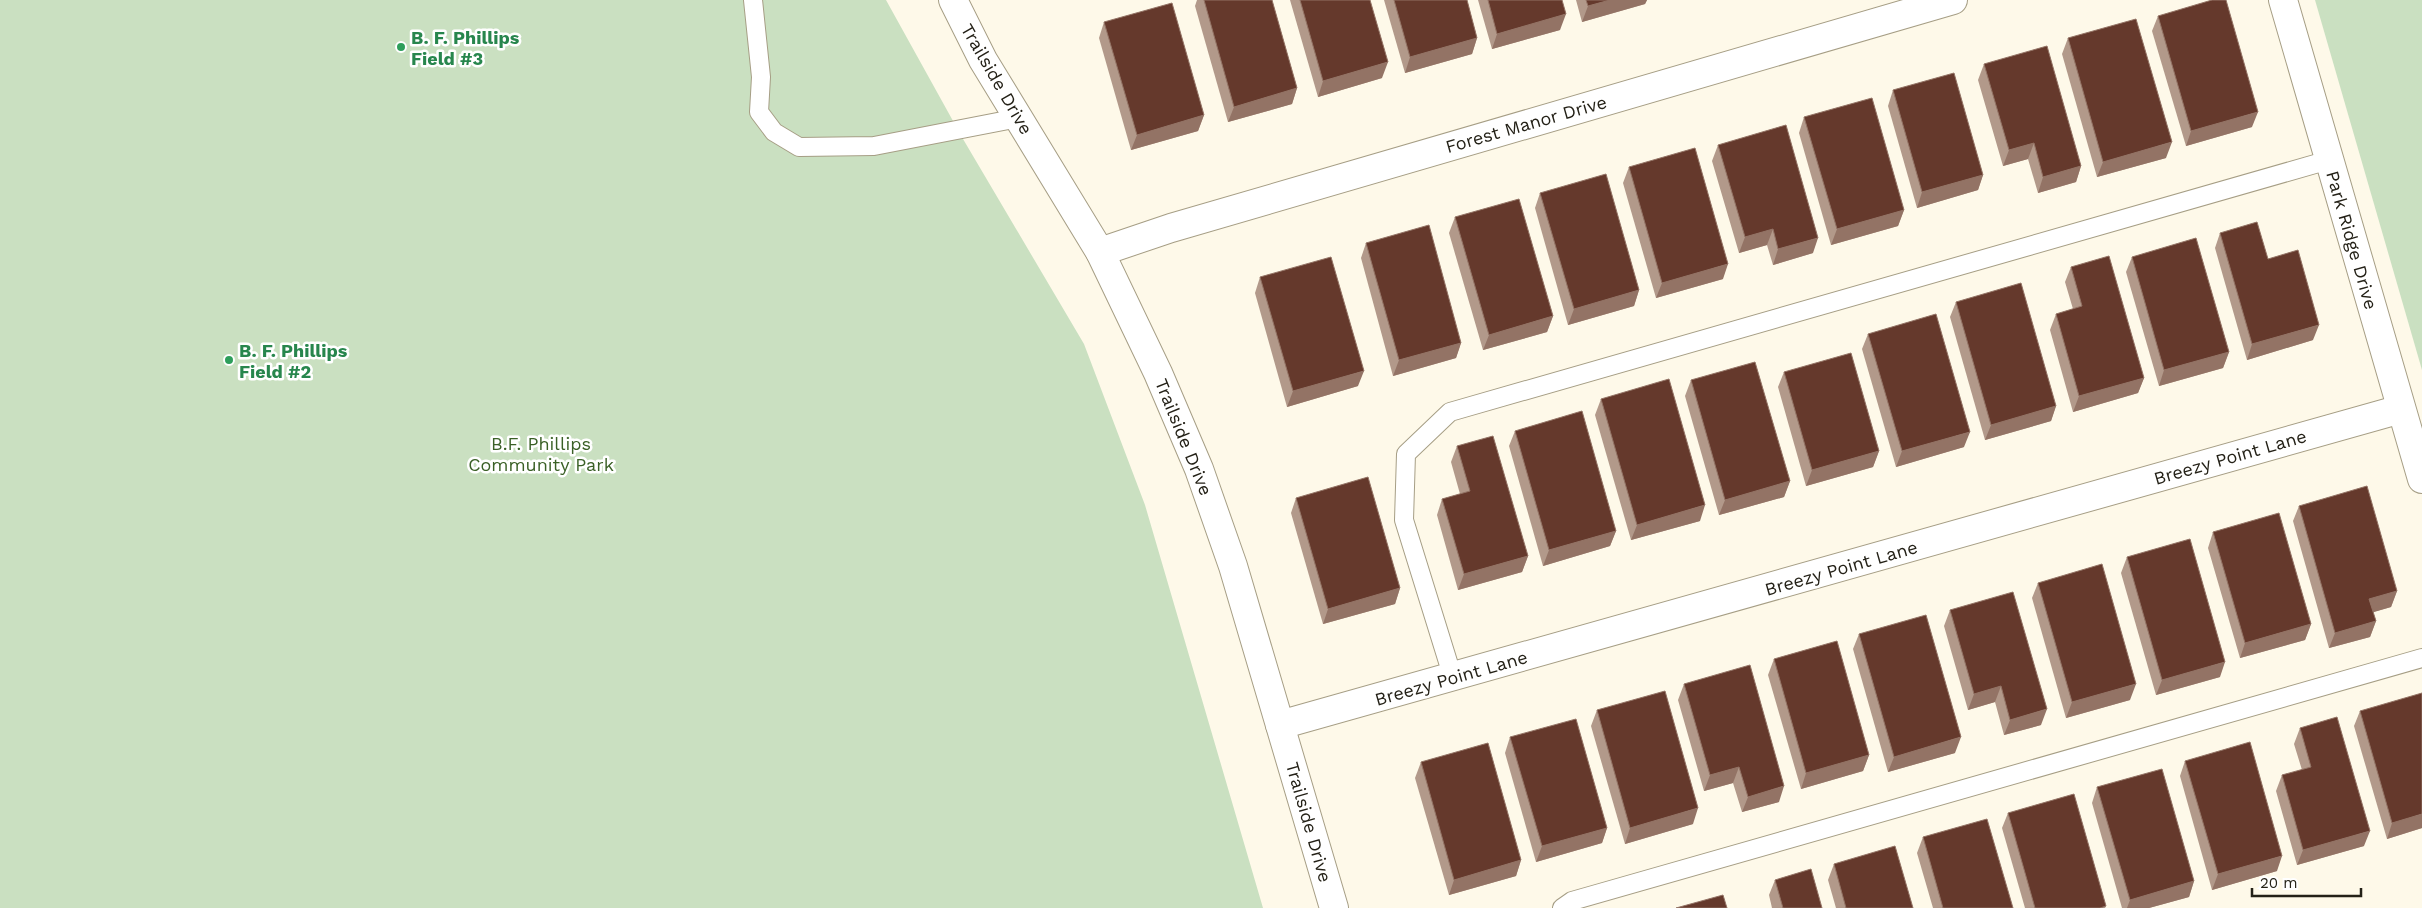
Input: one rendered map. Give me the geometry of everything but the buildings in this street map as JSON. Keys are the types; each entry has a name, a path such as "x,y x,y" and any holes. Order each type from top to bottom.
{"street":[{"name":"Trailside Drive","path":"953,0 983,60 1100,252 1158,372 1199,469 1233,566 1334,908"},
{"name":"Forest Manor Drive","path":"1100,252 1171,228 1953,0"},
{"name":"Park Ridge Drive","path":"2283,0 2422,479"},
{"name":"Breezy Point Lane","path":"1280,725 1453,678 2401,408"}],"lane":[{"path":"753,0 761,77 760,112 774,132 799,147 874,146 1018,118"},
{"path":"1453,678 1404,520 1406,454 1450,412 2329,160"},
{"path":"1562,908 1572,901 2422,658"}],"green space":[{"name":"B.F. Phillips Community Park","path":"0,0 886,0 963,139 1084,344 1145,505 1263,908 0,908"},
{"path":"2315,0 2422,0 2422,370"}],"place":[{"name":"B. F. Phillips Field #3","path":"401,47"},
{"name":"B. F. Phillips Field #2","path":"229,360"}]}
